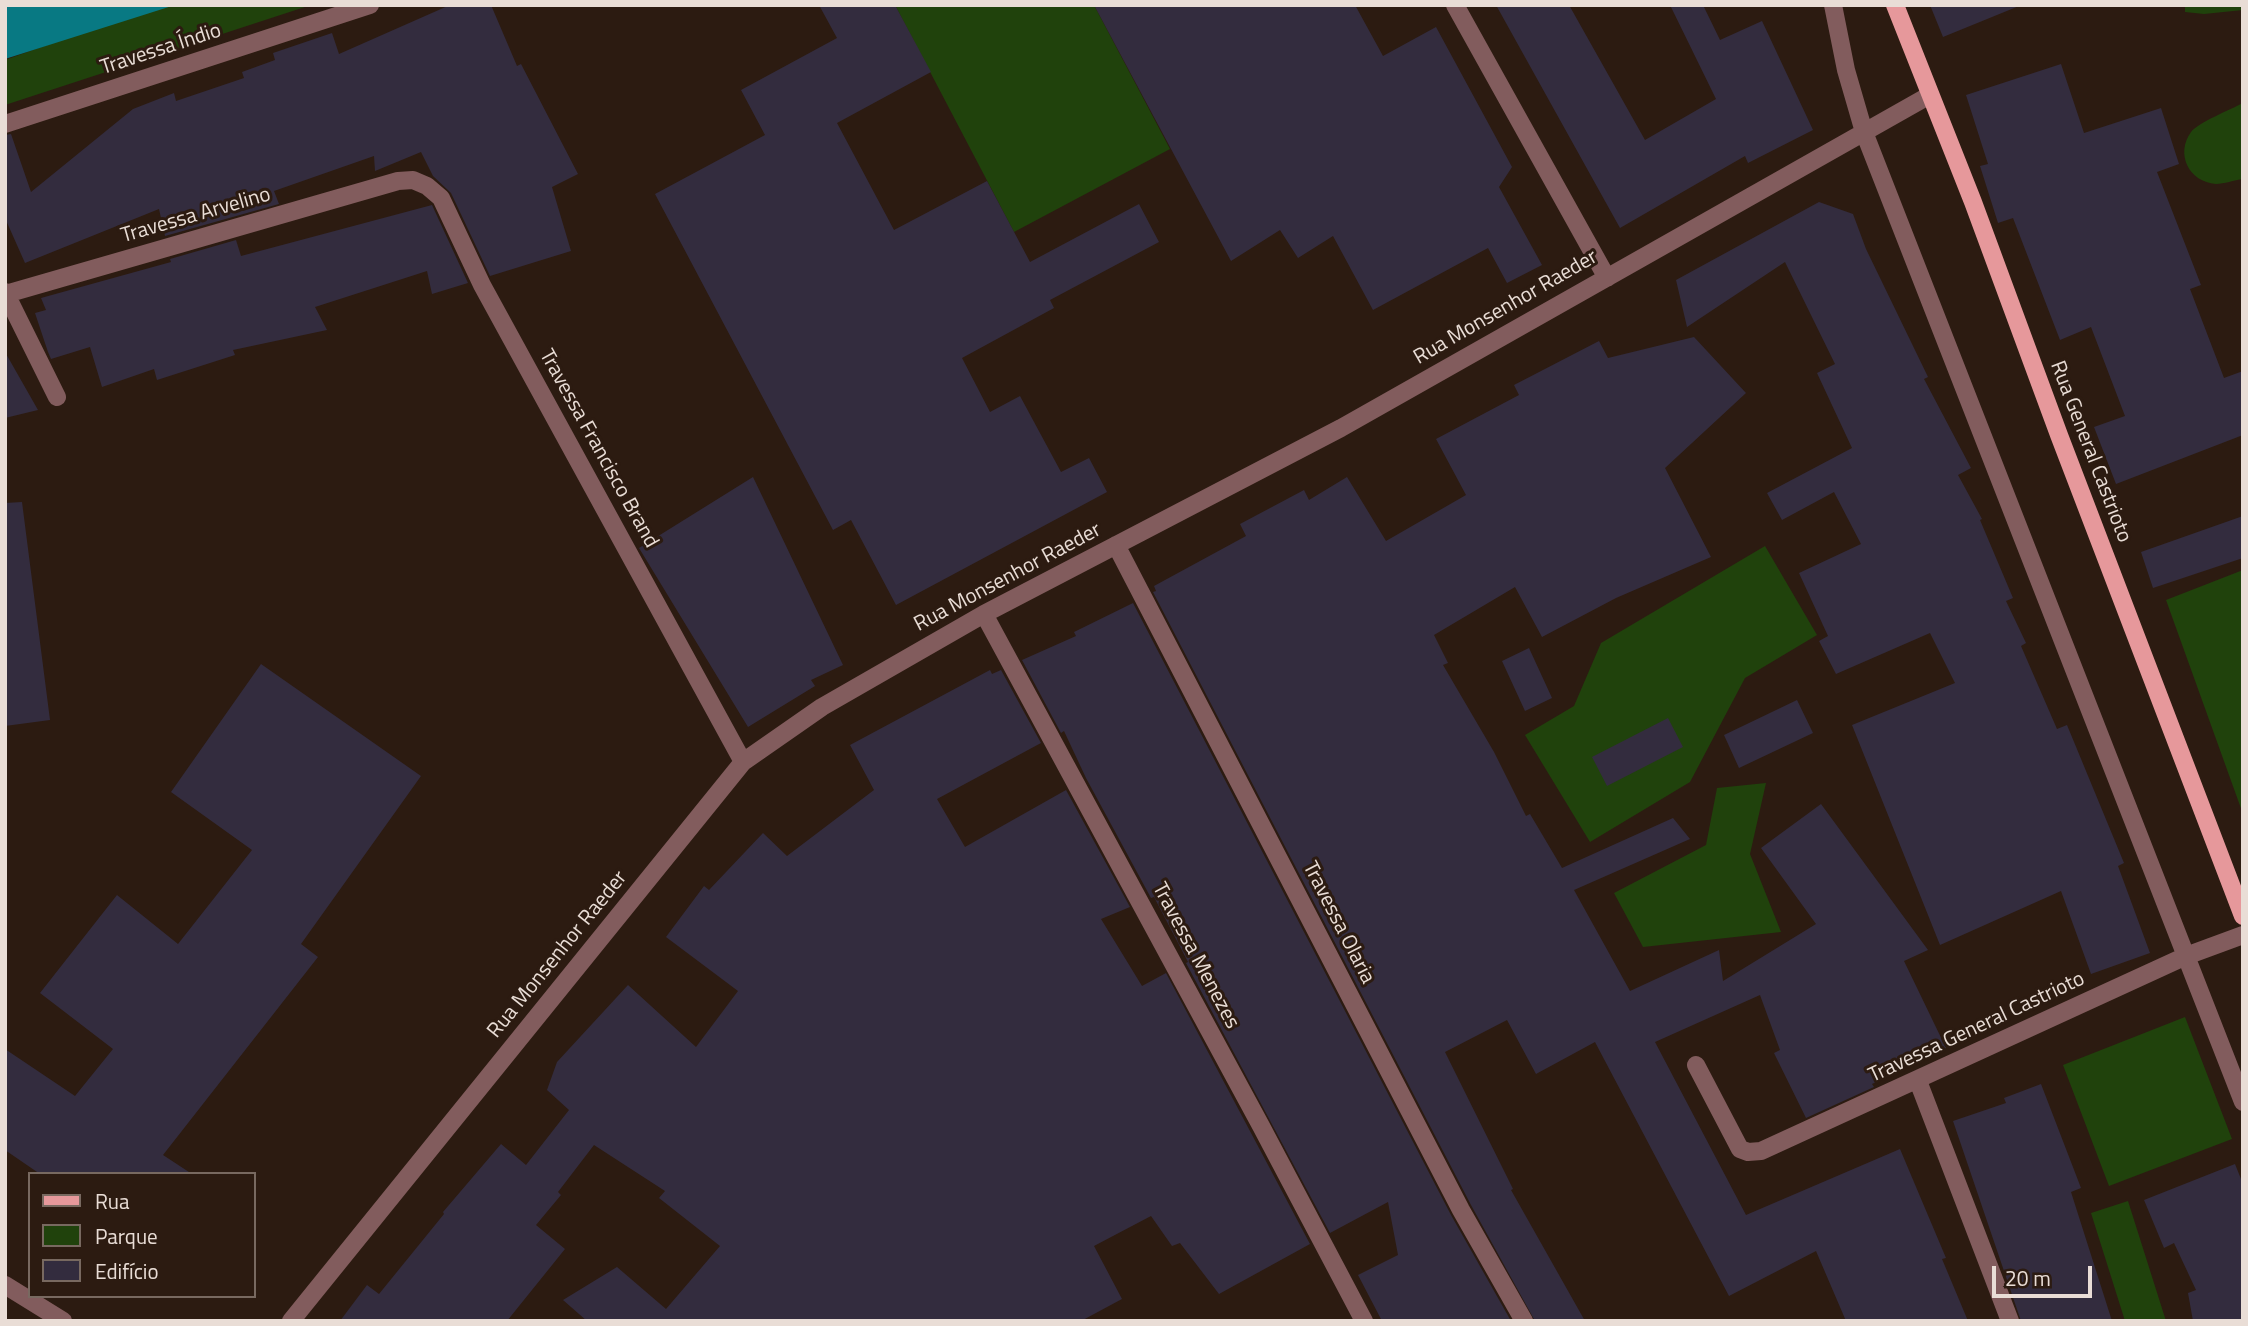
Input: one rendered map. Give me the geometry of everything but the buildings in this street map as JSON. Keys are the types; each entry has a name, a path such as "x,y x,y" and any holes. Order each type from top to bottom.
{"main road":[{"name":"Rua General Castrioto","path":"1895,5 1973,202 2063,448 2243,916"}],"street":[{"name":"Travessa Índio","path":"5,124 370,5"},
{"path":"1455,5 1606,278"},
{"path":"1833,5 1846,70 1864,132 2243,1102"},
{"name":"Rua Monsenhor Raeder","path":"291,1321 743,762 822,707 984,614 1341,428 1930,95"},
{"name":"Travessa Francisco Brand","path":"398,181 413,180 426,186 440,198 482,285 743,762"},
{"name":"Travessa Arvelino","path":"6,293 398,181"},
{"path":"6,293 57,397"},
{"name":"Travessa Olaria","path":"1116,545 1461,1210 1524,1321"},
{"name":"Travessa Menezes","path":"984,614 1364,1321"},
{"name":"Travessa General Castrioto","path":"1696,1065 1740,1149 1748,1153 1761,1152 2186,956 2243,934"},
{"path":"1918,1081 2010,1321"},
{"path":"5,1285 63,1321"}],"green space":[{"path":"159,5 311,5 5,105 5,60"},
{"path":"895,5 1094,5 1170,149 1014,232"},
{"path":"2185,5 2243,5 2243,10 2204,14 2185,12"},
{"path":"2243,103 2243,179 2216,184 2198,178 2187,166 2184,149 2186,140 2195,128"},
{"path":"1765,546 1817,635 1745,678 1690,782 1590,842 1525,735 1574,706 1601,643"},
{"path":"2243,570 2243,814 2166,600"},
{"path":"1766,783 1750,854 1781,932 1643,947 1614,893 1706,845 1717,788"},
{"path":"2185,1017 2232,1139 2109,1186 2063,1065"},
{"path":"2128,1201 2166,1321 2125,1321 2091,1213"}],"water":[{"path":"5,5 175,5 5,59"}]}
